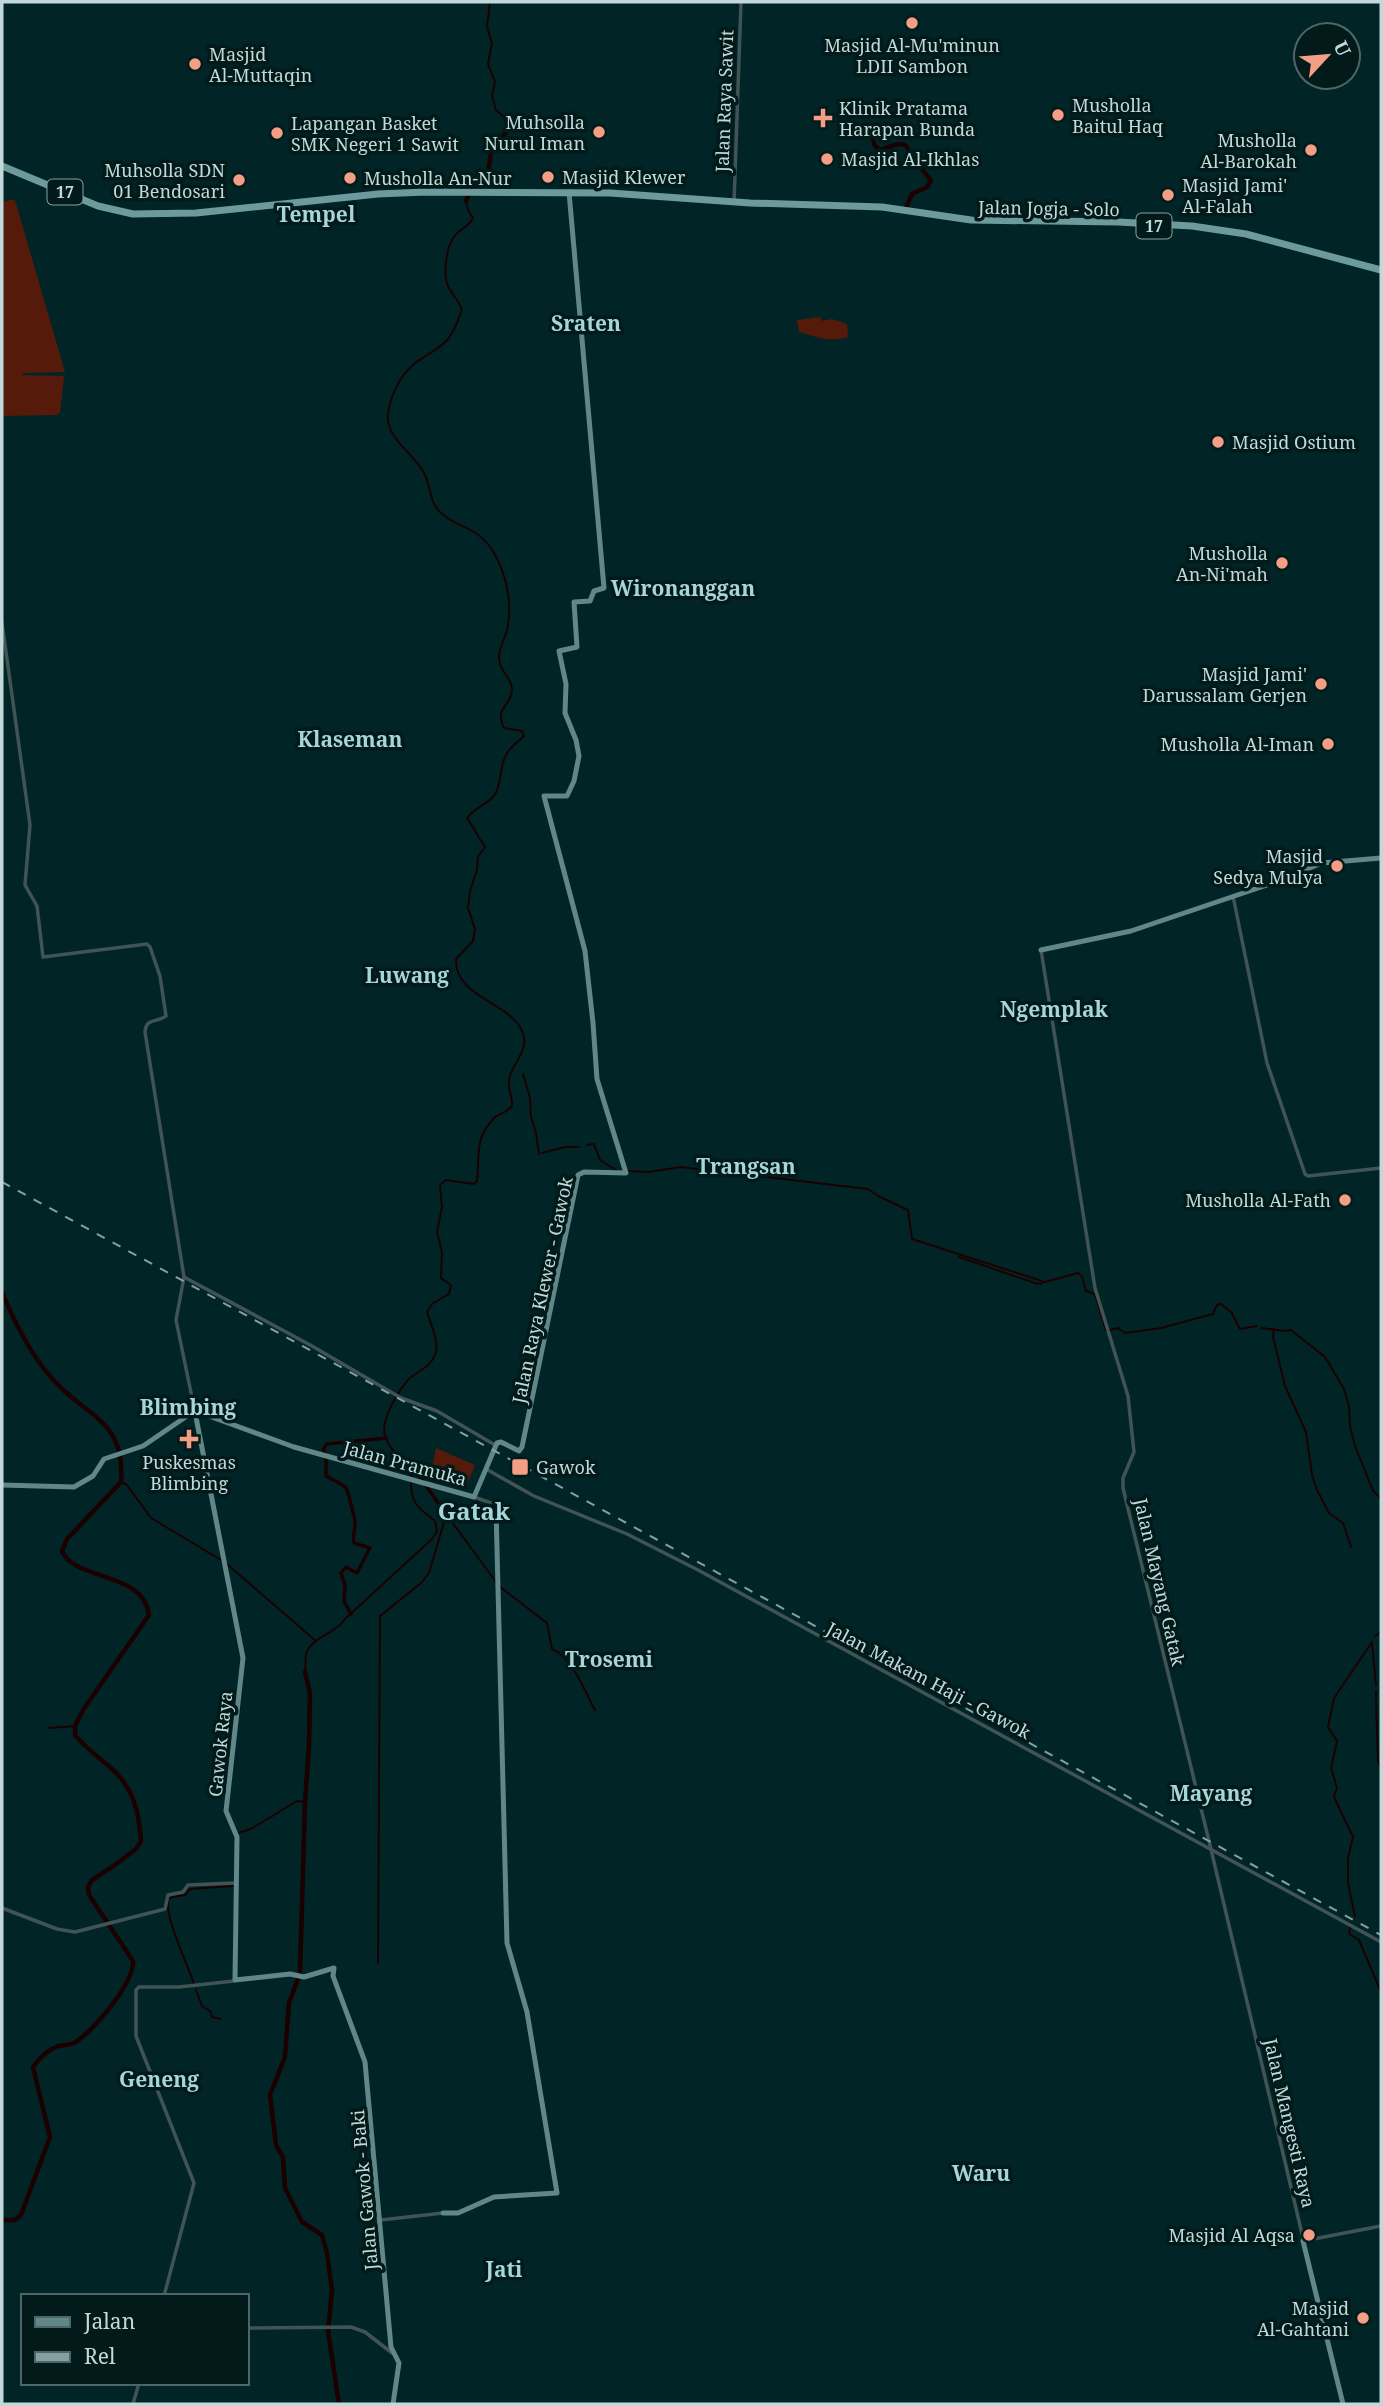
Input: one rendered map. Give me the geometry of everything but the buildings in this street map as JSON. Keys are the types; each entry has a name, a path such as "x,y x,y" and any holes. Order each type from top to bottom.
{"highway":[{"name":"17","path":"2,168 97,209 131,216 387,196 470,193 569,194 734,203"},
{"name":"Jalan Jogja - Solo","path":"734,203 882,206 921,215 971,220 1150,223 1221,229 1294,246 1381,272"}],"main road":[{"name":"Jalan Raya Klewer - Gawok","path":"495,1444 501,1442 519,1451 524,1444 578,1175 584,1172 626,1173 597,1079 585,951 544,796 567,796 578,765 577,744 565,713 559,651 577,647 574,602 590,601 594,591 604,588 569,194"},
{"path":"1041,950 1131,931 1226,899 1234,899 1322,863 1381,858"},
{"path":"2,1486 20,1484 71,1488 90,1478 102,1461 143,1446 195,1412"},
{"name":"Jalan Pramuka","path":"195,1412 326,1456 474,1497"},
{"name":"Gawok Raya","path":"195,1412 243,1658 226,1811 236,1835 235,1980"},
{"path":"474,1497 495,1444"},
{"path":"442,2213 459,2212 494,2197 557,2193 527,2012 507,1943 496,1509"},
{"path":"235,1980 293,1975 303,1977 334,1968 333,1976 324,1971"},
{"name":"Jalan Gawok - Baki","path":"333,1976 365,2062 391,2343 399,2367 393,2404"},
{"name":"Jalan Mangesti Raya","path":"1303,2241 1343,2404"}],"street":[{"name":"Jalan Raya Sawit","path":"734,203 741,2"},
{"path":"2,624 30,825 25,883 37,906 43,957 147,944 160,976 166,1016 149,1021 145,1032 184,1277 176,1320 195,1412"},
{"path":"1234,899 1263,1048 1304,1171 1307,1176 1381,1168"},
{"name":"Jalan Mayang Gatak","path":"1041,950 1095,1288 1126,1389 1133,1455 1123,1478 1123,1488 1211,1849"},
{"path":"184,1277 314,1347 401,1398 437,1411 495,1444"},
{"name":"Jalan Makam Haji - Gawok","path":"485,1469 542,1500 633,1537 757,1602 1381,1942"},
{"path":"474,1497 491,1503 496,1509"},
{"path":"1205,1846 1213,1856"},
{"name":"Jalan Mangesti Raya","path":"1211,1849 1303,2241"},
{"path":"2,1908 66,1931 85,1931 166,1908 168,1895 183,1892 188,1885 235,1884"},
{"path":"165,2294 194,2183 136,2039 136,1990 139,1987 179,1987 235,1980"},
{"path":"381,2220 442,2213"},
{"path":"1303,2241 1381,2226"},
{"path":"248,2328 351,2327 363,2331 394,2354"},
{"path":"133,2404 138,2385"}],"shaded area":[{"path":"15,200 65,372 22,375 64,376 60,413 56,415 2,416 2,202"},
{"path":"820,317 822,321 832,319 847,324 848,337 828,339 799,332 797,320"},
{"path":"436,1448 475,1465 465,1489 430,1478"}],"waterway":[{"path":"490,2 487,27 492,43 488,64 495,82 492,96 496,110 508,126"},
{"path":"466,201 486,175 492,148 510,127"},
{"path":"872,136 875,146 880,150 899,144 906,146 910,161 923,170 931,181 927,187 912,194 905,210"},
{"path":"411,1476 387,1441 384,1430 389,1411 400,1391 435,1355 434,1333 427,1312 432,1304 449,1294 451,1285 441,1278 442,1252 437,1232 442,1207 440,1185 446,1180 474,1184 477,1181 478,1155 483,1133 494,1118 512,1106 509,1079 524,1046 523,1033 517,1023 464,983 458,972 456,959 473,941 475,929 468,908 470,891 478,857 485,847 467,818 494,796 503,762 511,748 524,736 522,731 504,728 501,721 502,711 512,689 499,661 509,616 507,588 498,561 488,544 475,532 447,518 436,508 424,473 396,439 388,416 393,394 404,375 414,364 448,339 462,310 446,281 446,268 451,242 473,218 466,201"},
{"path":"523,1074 530,1098 539,1154"},
{"path":"587,1145 594,1144 600,1160 616,1170"},
{"path":"542,1153 565,1147 579,1147"},
{"path":"629,1171 648,1172 681,1167 868,1189 908,1210 912,1239 1045,1282 1078,1273 1082,1276 1086,1291 1095,1294 1106,1331 1118,1328 1125,1333 1161,1328 1213,1314 1217,1305 1221,1304 1231,1312 1240,1329 1257,1326"},
{"path":"959,1257 1035,1283 1043,1282"},
{"path":"2,1292 35,1357 63,1390 100,1420 117,1444 121,1460 121,1482 67,1539 62,1551 69,1561 135,1591 144,1601 149,1615 83,1710 75,1726 75,1735 79,1740 125,1784 137,1811 141,1841 136,1849 92,1880 88,1887 89,1895 133,1961 132,1970 120,1994 91,2029 74,2043 50,2050 33,2067 50,2137 21,2215 15,2220 2,2220"},
{"path":"1261,1328 1291,1330 1325,1357 1344,1389 1355,1446 1373,1491 1381,1498"},
{"path":"1274,1329 1273,1337 1285,1386 1306,1432 1312,1475 1317,1490 1329,1513 1343,1523 1351,1547"},
{"path":"351,1614 344,1601 345,1585 341,1573 346,1567 357,1573 370,1548 354,1543 355,1521 347,1490 326,1476 326,1455 323,1449 327,1444 386,1438"},
{"path":"411,1475 417,1473 441,1507"},
{"path":"121,1482 127,1485 151,1518 221,1560"},
{"path":"305,1672 306,1654 313,1643 341,1624 432,1539 437,1531 435,1521 414,1501 411,1482"},
{"path":"441,1507 496,1582"},
{"path":"378,1963 380,1616 421,1583 429,1573 444,1522 443,1511"},
{"path":"228,1565 316,1641"},
{"path":"499,1586 547,1623 552,1649 572,1667 595,1710"},
{"path":"1375,1636 1381,1632"},
{"path":"1355,1917 1348,1883 1348,1858 1353,1837 1334,1797 1337,1788 1331,1768 1337,1741 1328,1727 1334,1698 1372,1642"},
{"path":"1372,1643 1376,1685"},
{"path":"305,1672 310,1694 300,1973 289,2003 285,2057 270,2095 276,2145 283,2157 285,2188 302,2222 322,2235 327,2253 332,2290 328,2331 339,2404"},
{"path":"1376,1691 1376,1697"},
{"path":"1376,1700 1378,1762 1381,1768"},
{"path":"49,1728 75,1726"},
{"path":"238,1833 251,1829 297,1801 305,1802"},
{"path":"194,1984 169,1916 169,1899 185,1895 190,1889 233,1886"},
{"path":"1350,1928 1349,1934 1359,1940 1381,1992"},
{"path":"196,1990 202,2006 210,2011 212,2017 221,2019"}],"railway":[{"path":"2,1182 1381,1935"}],"place":[{"name":"Masjid Al-Mu'minun LDII Sambon","path":"912,23"},
{"name":"Masjid Al-Muttaqin","path":"195,64"},
{"name":"Musholla Baitul Haq","path":"1058,115"},
{"name":"Klinik Pratama Harapan Bunda","path":"823,118"},
{"name":"Muhsolla Nurul Iman","path":"599,132"},
{"name":"Lapangan Basket SMK Negeri 1 Sawit","path":"277,133"},
{"name":"Musholla Al-Barokah","path":"1311,150"},
{"name":"Masjid Al-Ikhlas","path":"827,159"},
{"name":"Masjid Klewer","path":"548,177"},
{"name":"Musholla An-Nur","path":"350,178"},
{"name":"Muhsolla SDN 01 Bendosari","path":"239,180"},
{"name":"Masjid Jami' Al-Falah","path":"1168,195"},
{"name":"Masjid Ostium","path":"1218,442"},
{"name":"Musholla An-Ni'mah","path":"1282,563"},
{"name":"Masjid Jami' Darussalam Gerjen","path":"1321,684"},
{"name":"Musholla Al-Iman","path":"1328,744"},
{"name":"Masjid Sedya Mulya","path":"1337,866"},
{"name":"Musholla Al-Fath","path":"1345,1200"},
{"name":"Puskesmas Blimbing","path":"189,1439"},
{"name":"Gawok","path":"520,1467"},
{"name":"Masjid Al Aqsa","path":"1309,2235"},
{"name":"Masjid Al-Gahtani","path":"1363,2318"}],"district":[{"name":"Tempel","path":"316,214"},
{"name":"Sraten","path":"586,323"},
{"name":"Wironanggan","path":"683,588"},
{"name":"Klaseman","path":"350,739"},
{"name":"Luwang","path":"407,975"},
{"name":"Ngemplak","path":"1054,1009"},
{"name":"Trangsan","path":"746,1166"},
{"name":"Blimbing","path":"188,1407"},
{"name":"Gatak","path":"474,1510"},
{"name":"Trosemi","path":"609,1659"},
{"name":"Mayang","path":"1211,1793"},
{"name":"Geneng","path":"159,2079"},
{"name":"Waru","path":"981,2173"},
{"name":"Jati","path":"504,2269"}]}
